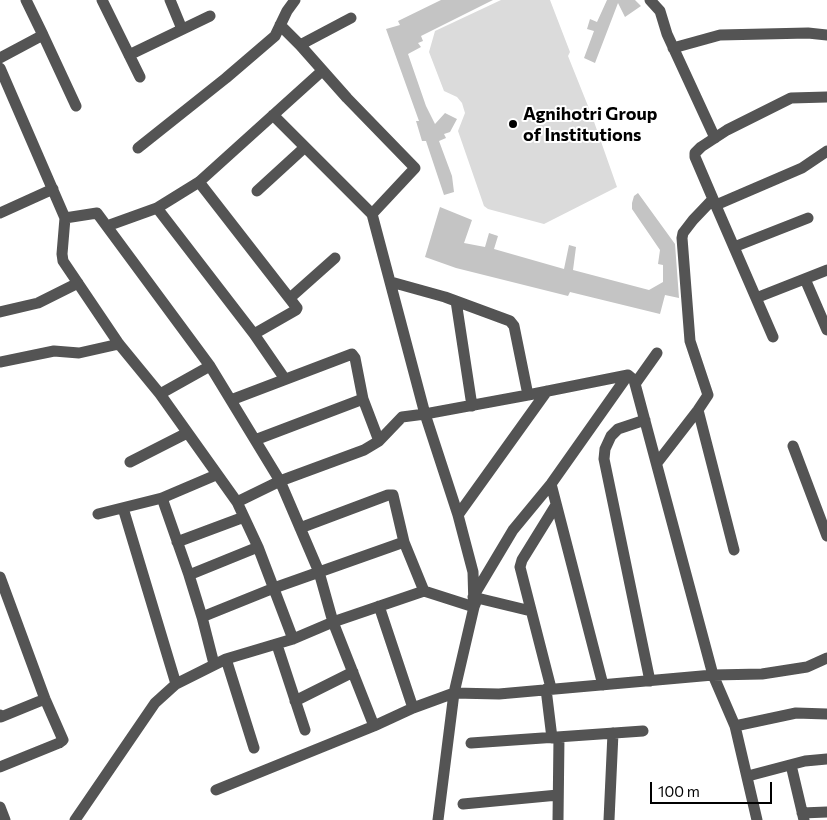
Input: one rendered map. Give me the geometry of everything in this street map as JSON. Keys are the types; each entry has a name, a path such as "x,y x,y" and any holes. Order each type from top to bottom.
{"street":[{"path":"26,0 76,106"},
{"path":"102,0 140,77"},
{"path":"170,0 182,29"},
{"path":"650,0 660,12 666,30 715,138"},
{"path":"138,148 226,78 275,36 292,2"},
{"path":"129,55 210,16"},
{"path":"300,45 351,18"},
{"path":"280,25 415,168 372,214"},
{"path":"674,48 720,35 808,32 827,35"},
{"path":"0,58 43,35"},
{"path":"0,68 65,218 62,258 119,344 160,394 236,502 258,547 293,639"},
{"path":"107,226 157,208 198,182 322,71"},
{"path":"773,337 714,202 695,153 715,138 791,98 827,98"},
{"path":"273,115 372,214 425,414 458,515 480,601"},
{"path":"257,191 304,148"},
{"path":"657,463 698,410 708,393 690,341 683,233 693,220 714,202 802,168 827,151"},
{"path":"198,182 297,309 254,334"},
{"path":"0,213 53,189"},
{"path":"157,208 254,334 285,379"},
{"path":"65,218 97,213 210,366 231,400 280,481 319,572 333,622 374,726"},
{"path":"734,247 808,218"},
{"path":"290,298 335,258"},
{"path":"756,298 827,270"},
{"path":"805,279 827,330"},
{"path":"391,282 456,301 507,319 512,323 528,395"},
{"path":"0,312 38,303 78,283"},
{"path":"456,301 472,406"},
{"path":"0,362 54,351 79,353 119,344"},
{"path":"438,820 454,693 480,601 513,530 551,486 632,380 657,353"},
{"path":"231,400 352,354 355,358 363,399 378,441"},
{"path":"160,394 210,366"},
{"path":"236,502 280,481 360,452 378,441 402,417 472,406 546,391 632,380"},
{"path":"632,380 657,463 713,675 735,726 757,820"},
{"path":"458,515 546,391"},
{"path":"254,440 363,399"},
{"path":"698,410 734,550"},
{"path":"645,420 618,429 605,449 604,459 650,681"},
{"path":"130,462 187,433"},
{"path":"793,446 827,536"},
{"path":"98,514 162,498 216,475"},
{"path":"551,486 603,685"},
{"path":"300,528 391,495 394,498 404,542 424,591"},
{"path":"162,498 189,574 214,664"},
{"path":"556,503 522,560 520,567 549,689 555,737 558,820"},
{"path":"123,508 176,684"},
{"path":"177,542 244,517"},
{"path":"202,618 274,588 404,542"},
{"path":"189,574 258,547"},
{"path":"0,577 45,699 62,736 62,742 0,767"},
{"path":"75,820 155,703 176,684 214,664 277,645 333,622 424,591 531,611"},
{"path":"379,606 413,708"},
{"path":"277,645 305,730"},
{"path":"216,790 374,726 413,708 454,693 499,694 713,675 762,674 807,667 827,658"},
{"path":"226,659 254,748"},
{"path":"295,701 354,672"},
{"path":"0,717 45,699"},
{"path":"735,726 796,713 827,714"},
{"path":"471,743 643,731"},
{"path":"609,820 613,733"},
{"path":"748,776 814,760 827,759"},
{"path":"791,765 803,816 827,812"},
{"path":"463,804 558,795"},
{"path":"0,807 5,820"}],"shaded area":[{"path":"501,0 550,0 570,52 568,56 617,187 544,224 488,209 484,206 458,131 465,113 462,103 457,97 444,91 429,52 435,31"}],"building":[{"path":"441,0 493,0 421,36 423,41 418,43 421,47 408,54 426,106 435,124 445,113 457,119 450,132 444,134 446,138 439,141 452,176 454,192 444,195 426,141 422,141 416,121 419,121 386,29 400,25 398,21"},
{"path":"607,0 635,0 641,6 625,17 618,3 595,63 584,58 594,31 587,29 590,19 597,22"},
{"path":"638,193 675,244 679,298 665,295 660,314 570,292 568,296 456,268 425,257 440,207 472,220 464,243 485,247 489,233 498,236 494,249 564,269 569,245 576,247 573,270 649,290 663,282 663,265 658,264 660,250 632,209 634,196"}],"place":[{"name":"Agnihotri Group of Institutions","path":"513,124"}]}
